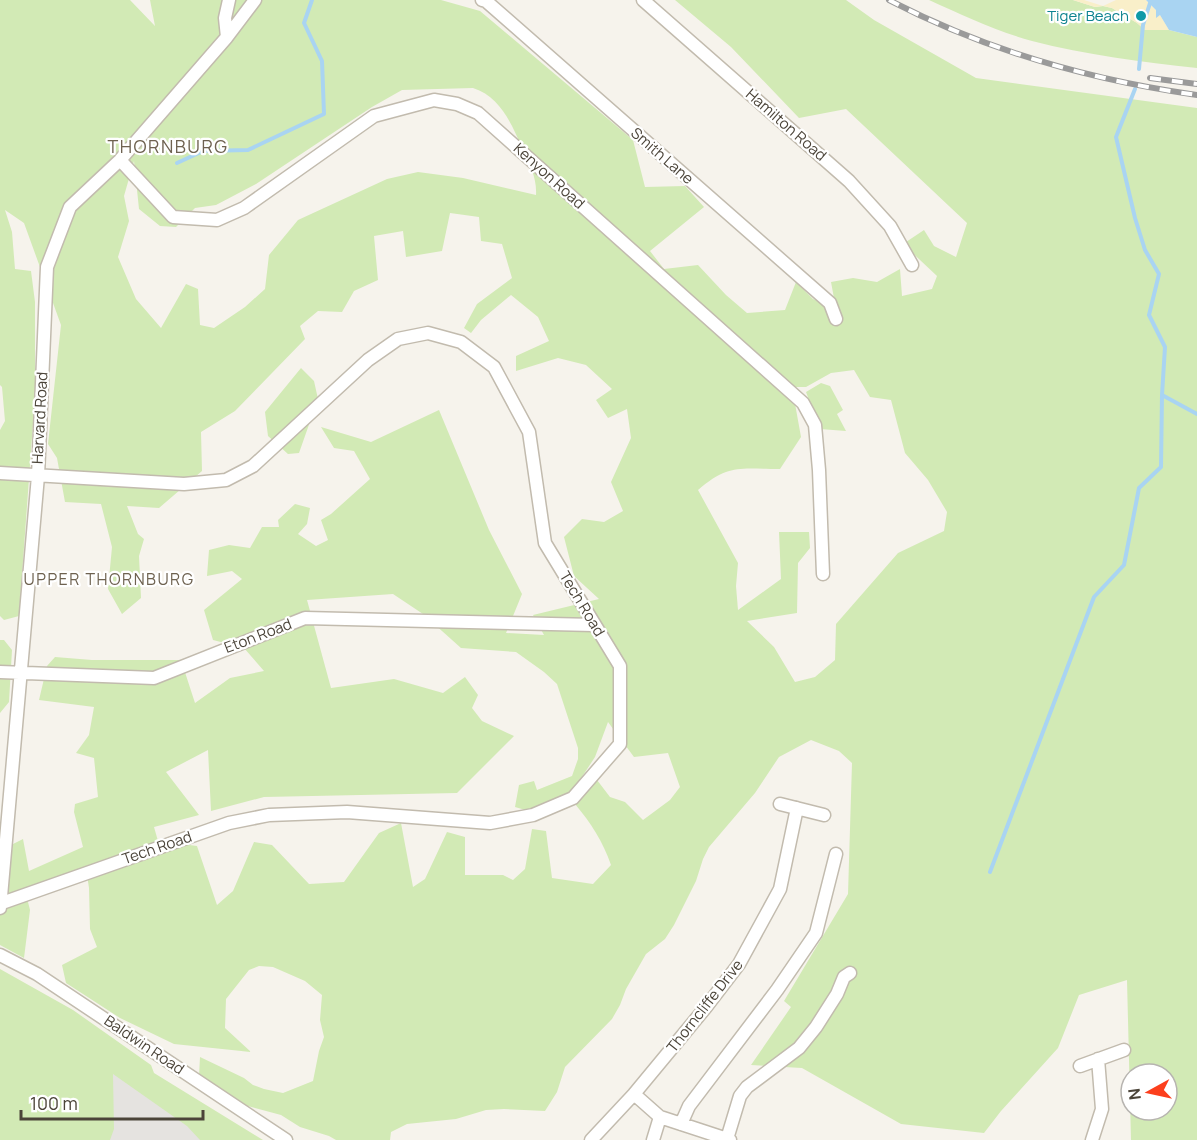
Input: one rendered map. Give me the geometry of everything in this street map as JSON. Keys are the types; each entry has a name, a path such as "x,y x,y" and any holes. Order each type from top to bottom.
{"street":[{"path":"227,38 225,18 229,0"},
{"name":"Harvard Road","path":"1,907 38,476 47,267 69,207 120,160 227,38 255,0"},
{"name":"Smith Lane","path":"482,0 830,303 836,319"},
{"name":"Hamilton Road","path":"643,0 849,181 890,226 912,265"},
{"name":"Kenyon Road","path":"120,160 173,217 217,220 244,208 374,116 434,100 457,104 478,113 803,404 814,425 819,467 824,574"},
{"name":"Tech Road","path":"0,473 184,484 226,480 253,466 368,360 398,339 428,333 461,342 494,368 529,432 545,543 620,666 620,744 573,798 533,815 490,823 347,812 269,814 229,823 1,907"},
{"name":"Eton Road","path":"0,672 154,678 304,618 594,625"},
{"path":"780,804 824,815"},
{"name":"Thorncliffe Drive","path":"591,1140 634,1094 739,964 780,889 797,808"},
{"path":"681,1124 689,1106 777,990 816,933 836,854"},
{"name":"Baldwin Road","path":"0,955 37,974 286,1140"},
{"path":"634,1094 660,1117 729,1140 740,1096 747,1087 799,1048 816,1027 837,994 844,977 850,973"},
{"path":"1080,1066 1124,1050"},
{"path":"1092,1140 1102,1109 1098,1059"},
{"path":"653,1140 660,1117"}],"green space":[{"path":"0,0 130,0 155,26 150,0 441,0 480,11 633,140 645,187 685,186 704,207 650,251 664,269 698,265 726,295 747,313 785,310 796,282 813,299 836,309 831,282 853,278 877,282 900,269 902,296 932,289 937,276 903,244 924,230 934,246 956,257 967,223 846,109 799,118 731,47 675,0 846,0 874,20 976,78 1197,108 1197,1140 1131,1140 1131,1122 1179,1122 1179,1062 1129,1062 1127,980 1079,995 1058,1048 984,1133 901,1124 802,1068 751,1065 791,1007 784,1001 848,894 852,763 839,751 811,740 779,757 755,793 709,847 696,881 674,925 665,939 646,954 612,1019 565,1067 557,1092 545,1111 486,1110 456,1119 407,1124 391,1132 390,1140 336,1140 300,1127 281,1115 244,1105 199,1076 200,1057 264,1089 283,1093 313,1081 324,1037 320,1020 322,995 305,981 273,967 259,966 249,970 226,999 225,1028 251,1052 174,1044 120,1018 66,983 62,965 97,947 90,929 86,868 25,890 30,910 24,958 0,945 0,896 5,898 13,844 23,839 29,871 83,847 74,812 75,804 98,797 94,758 76,753 89,735 94,707 39,700 47,666 55,657 92,660 181,660 195,703 230,678 264,671 244,648 213,640 204,610 242,579 232,571 207,576 209,550 229,545 250,548 262,527 279,527 278,520 295,504 310,508 307,524 298,534 316,546 328,540 321,520 331,514 370,479 354,451 334,448 321,427 371,442 439,410 489,530 522,594 506,633 544,635 533,615 599,599 574,576 564,537 582,519 604,522 623,511 611,482 631,438 627,409 608,418 596,400 612,389 586,365 558,358 516,371 516,356 549,341 538,317 511,295 481,320 471,333 464,328 477,304 512,278 502,244 481,241 479,217 450,213 442,251 406,257 403,231 374,236 378,280 354,291 342,312 318,311 300,326 305,339 235,411 201,432 202,471 159,508 127,506 138,534 144,539 139,556 141,598 122,614 108,589 112,547 101,504 65,502 57,458 48,444 61,325 24,223 5,210 12,232 15,269 31,271 35,302 35,396 19,616 4,620 0,616 0,430 5,421 0,385","holes":["473,88 491,98 504,113 533,172 536,195 463,178 418,172 387,179 298,220 269,255 265,289 245,307 214,328 200,325 198,289 186,284 161,328 136,299 118,257 129,221 124,196 134,161 139,209 160,226 176,227 195,208 216,205 256,184 372,107 402,90","854,370 870,397 891,400 905,453 928,480 947,512 944,531 898,553 836,624 835,660 815,677 795,682 774,647 747,621 797,613 798,563 810,548 809,532 779,532 781,579 738,610 736,586 738,563 698,490 727,471 780,469 801,437 792,387 806,387 831,373","393,594 423,614 461,648 516,652 557,684 578,748 578,759 572,776 537,790 534,781 519,785 515,807 532,812 572,792 595,757 608,722 634,757 668,753 680,787 670,800 643,820 625,802 610,797 597,780 575,804 596,833 611,865 593,884 552,878 546,831 532,829 525,869 513,880 503,875 465,875 465,837 447,832 425,879 413,887 401,823 379,833 344,882 309,884 272,845 254,842 233,891 217,905 197,846 158,841 154,827 199,815 166,772 208,750 211,811 264,797 457,793 514,736 482,721 472,708 478,695 465,677 443,693 394,679 331,688 307,600"]},
{"path":"929,0 1073,0 1095,7 1112,8 1145,30 1169,30 1197,37 1197,68 1114,58 1032,41 992,28"},
{"path":"301,368 314,381 318,399 299,453 288,454 268,436 265,412"},
{"path":"821,383 830,386 843,410 837,414 846,431 820,429 806,392"},
{"path":"0,640 4,640 12,650 9,702 0,713"},
{"path":"0,969 73,1010 151,1065 154,1073 263,1140 0,1140"}],"sand":[{"path":"1073,0 1084,0 1103,6 1095,7"},
{"name":"Tiger Beach","path":"1116,0 1146,0 1156,10 1156,17 1160,15 1169,30 1145,30 1112,8 1103,6"}],"shaded area":[{"path":"113,1074 187,1126 200,1140 110,1140 114,1129"}],"water":[{"path":"1146,0 1197,0 1197,37 1169,30 1160,15 1156,18 1156,10"}],"waterway":[{"path":"177,163 203,151 248,150 324,114 322,61 304,23 312,0"},
{"path":"1139,69 1143,25 1151,0"},
{"path":"1135,89 1116,137 1145,250 1159,274 1149,315 1165,347 1162,395 1197,414"},
{"path":"990,872 1094,597 1124,565 1139,488 1161,467 1162,395"}],"railway":[{"path":"889,0 963,34 1039,61 1117,81 1197,95"},
{"path":"1150,78 1197,84"}],"place":[{"name":"Tiger Beach","path":"1141,16"}],"district":[{"name":"THORNBURG","path":"168,147"},
{"name":"UPPER THORNBURG","path":"109,579"}]}
